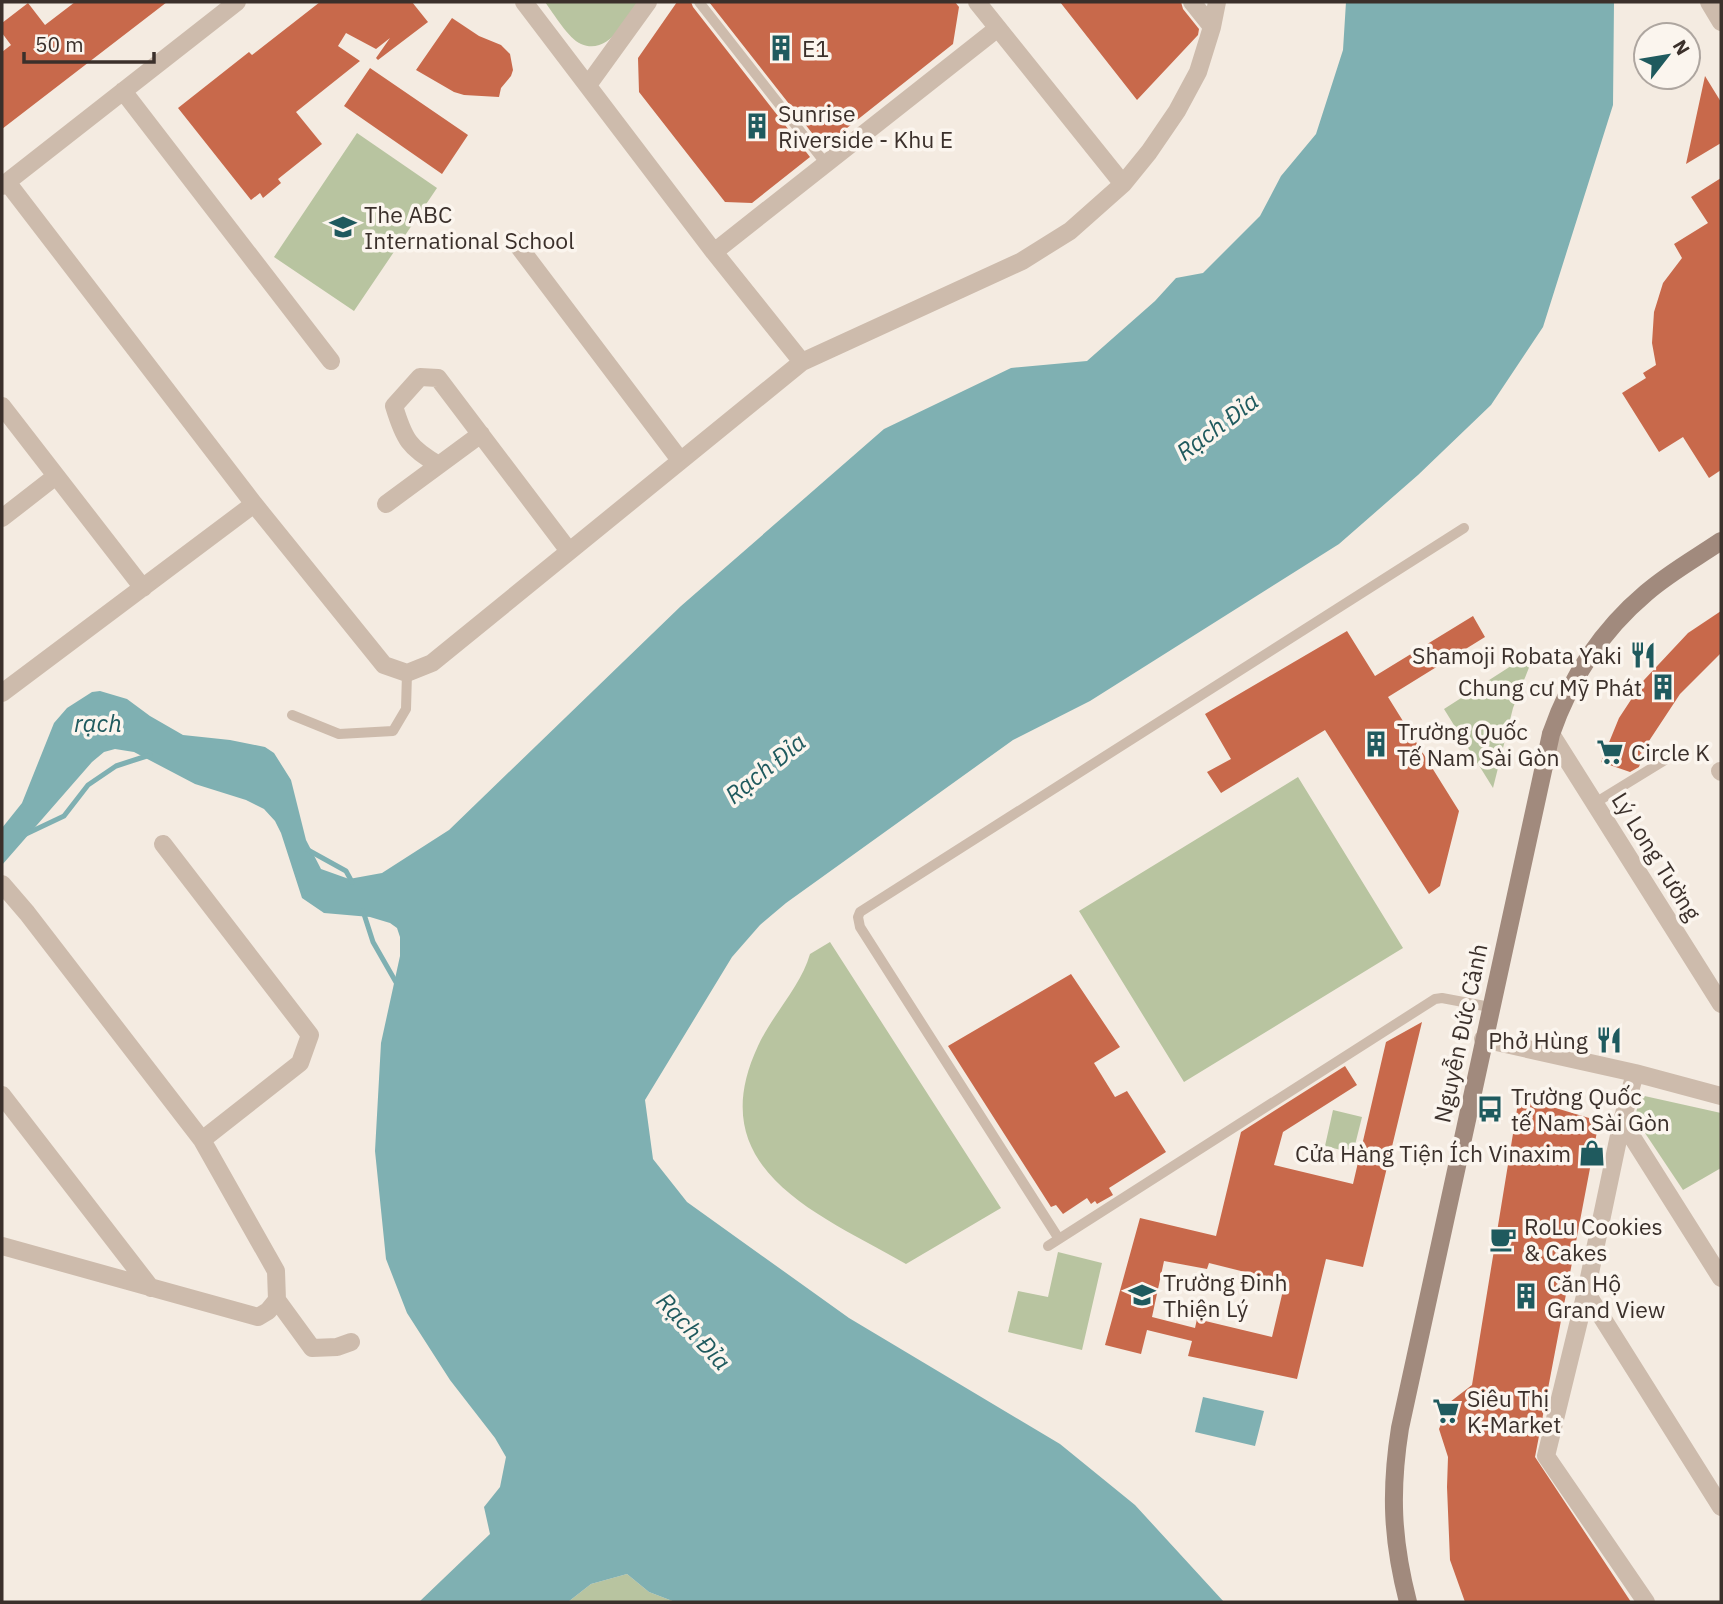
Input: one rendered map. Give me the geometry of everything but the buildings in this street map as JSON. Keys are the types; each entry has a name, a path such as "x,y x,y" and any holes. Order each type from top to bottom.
{"main road":[{"name":"Nguyễn Đức Cảnh","path":"1408,1602 1395,1541 1392,1487 1395,1461 1483,1039 1551,734 1577,675 1615,624 1647,592 1721,541"}],"street":[{"path":"237,2 4,181 254,504 384,665 407,673 432,663 802,362 1022,261 1070,231 1123,184 1177,111 1198,72 1217,2"},
{"path":"524,2 802,362"},
{"path":"588,85 648,2"},
{"path":"978,2 1123,184"},
{"path":"1192,2 1212,27"},
{"path":"1709,2 1721,22"},
{"path":"714,251 998,28"},
{"path":"123,91 331,361"},
{"path":"513,239 680,460"},
{"path":"439,465 416,452 401,430 394,406 420,377 438,378 569,551"},
{"path":"2,406 142,588"},
{"path":"386,504 481,433"},
{"path":"2,518 56,476"},
{"path":"2,693 254,504"},
{"name":"Lý Long Tường","path":"1551,734 1721,1004"},
{"path":"163,844 310,1035 300,1063 202,1139"},
{"path":"2,884 202,1139 276,1271 277,1300 312,1348 337,1347 351,1342"},
{"path":"1483,1039 1635,1073 1721,1096"},
{"path":"1635,1073 1546,1457 1646,1602"},
{"path":"2,1096 151,1288"},
{"path":"2,1115 20,1119"},
{"path":"1622,1121 1721,1278"},
{"path":"2,1247 258,1317 268,1311 277,1300"},
{"path":"1586,1292 1721,1507"}],"lane":[{"path":"699,2 826,164"},
{"path":"1059,1239 860,927 860,912 1464,528"},
{"path":"292,715 339,734 393,731 406,709 407,673"},
{"path":"1595,803 1665,760"},
{"path":"1048,1246 1436,999 1490,1007"}],"green space":[{"path":"545,2 638,2 616,34 600,45 591,46 581,44 571,37"},
{"path":"357,133 437,188 354,311 274,257"},
{"path":"1525,657 1530,665 1513,708 1493,788 1444,709"},
{"path":"1298,777 1403,948 1184,1082 1079,911"},
{"path":"830,942 1001,1208 906,1264 806,1206 778,1183 756,1156 744,1125 744,1089 758,1046 800,978 810,954"},
{"path":"1640,1095 1721,1113 1721,1168 1683,1190 1635,1118"},
{"path":"1333,1110 1362,1117 1353,1153 1325,1146"},
{"path":"1058,1252 1102,1263 1082,1350 1008,1332 1018,1291 1048,1297"},
{"path":"627,1574 649,1592 675,1602 568,1602 591,1584"}],"water":[{"path":"1346,2 1614,2 1613,105 1543,327 1491,405 1418,475 1339,544 1090,701 1013,740 786,903 760,925 732,957 645,1100 653,1159 687,1202 849,1318 1060,1444 1135,1505 1224,1602 675,1602 649,1592 627,1574 591,1584 568,1602 419,1602 490,1534 484,1507 500,1487 506,1457 495,1438 450,1380 407,1313 386,1259 375,1151 381,1043 400,956 397,928 370,917 324,913 302,898 281,833 264,809 246,800 195,784 134,752 115,749 104,752 92,762 2,865 2,828 22,803 54,723 67,708 92,692 100,691 127,699 183,735 265,747 274,753 291,780 306,840 321,869 349,879 382,873 449,830 681,606 884,429 1011,368 1087,361 1155,301 1176,278 1203,273 1260,216 1281,176 1316,134 1343,50"},
{"path":"1203,1397 1264,1411 1255,1446 1195,1432"}],"waterway":[{"path":"26,834 64,816 88,785 116,766 150,755"},
{"path":"308,850 346,871 352,882"},
{"path":"363,911 373,942 397,984"}],"place":[{"name":"E1","path":"781,48"},
{"name":"Sunrise Riverside - Khu E","path":"757,126"},
{"name":"The ABC International School","path":"343,227"},
{"name":"Shamoji Robata Yaki","path":"1643,655"},
{"name":"Chung cư Mỹ Phát","path":"1663,687"},
{"name":"Trường Quốc Tế Nam Sài Gòn","path":"1376,744"},
{"name":"Circle K","path":"1610,752"},
{"name":"Phở Hùng","path":"1609,1040"},
{"name":"Trường Quốc tế Nam Sài Gòn","path":"1490,1109"},
{"name":"Cửa Hàng Tiện Ích Vinaxim","path":"1592,1153"},
{"name":"RoLu Cookies & Cakes","path":"1503,1239"},
{"name":"Trường Đinh Thiện Lý","path":"1142,1295"},
{"name":"Căn Hộ Grand View","path":"1526,1296"},
{"name":"Siêu Thị K-Market","path":"1446,1411"}],"water label":[{"name":"Rạch Đỉa","path":"1217,426"},
{"name":"rạch","path":"98,723"},
{"name":"Rạch Đỉa","path":"765,768"},
{"name":"Rạch Đỉa","path":"694,1331"}]}
